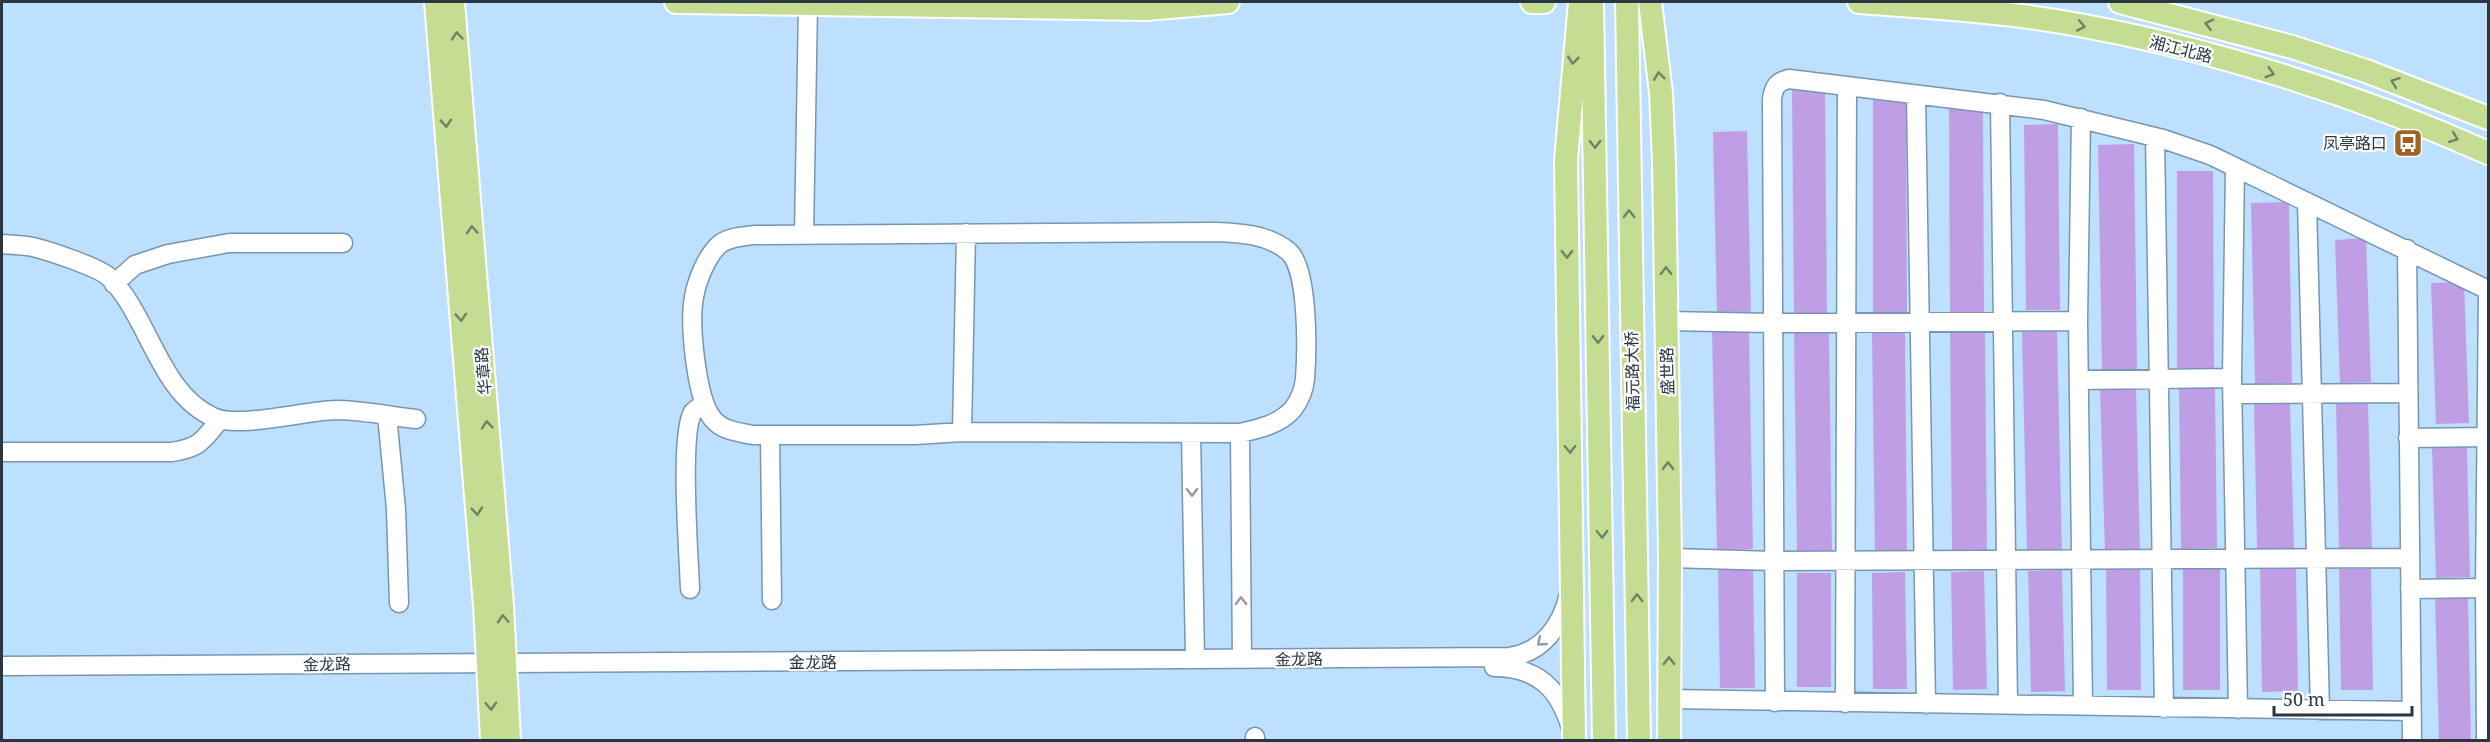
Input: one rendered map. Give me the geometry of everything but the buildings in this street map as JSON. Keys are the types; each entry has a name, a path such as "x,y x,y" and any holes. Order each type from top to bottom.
{"main road":[{"name":"华章路","path":"436,2 497,668 509,741"},
{"name":"华章路","path":"453,2 497,668 492,741"},
{"path":"676,2 1146,9 1228,2"},
{"path":"1532,2 1544,2"},
{"path":"1574,738 1566,160 1580,2"},
{"name":"福元路大桥","path":"1592,2 1604,741"},
{"name":"福元路大桥","path":"1627,2 1640,741"},
{"name":"盛世路","path":"1650,2 1661,93 1670,558 1669,741"},
{"name":"湘江北路","path":"1859,2 2023,16 2153,42 2243,64 2313,86 2407,119 2488,153"},
{"name":"湘江北路","path":"2120,2 2292,47 2366,71 2488,118"}],"street":[{"path":"804,235 808,3"},
{"path":"1775,702 1773,88 1779,82 1789,79 2000,103 2081,118 2155,137 2210,155 2488,290 2486,741"},
{"path":"1845,703 1847,86"},
{"path":"1916,95 1926,704"},
{"path":"2000,103 2008,705"},
{"path":"2081,118 2078,321 2083,706"},
{"path":"2155,137 2164,708"},
{"path":"2235,167 2233,386 2238,709"},
{"path":"2307,202 2319,710"},
{"path":"962,432 966,233"},
{"path":"966,233 1244,233 1265,238 1290,252 1299,264 1304,297 1305,381 1294,407 1284,419 1240,433 962,432 915,435 770,435 729,430 713,419 704,404 692,338 693,297 700,275 720,244 735,237 966,233"},
{"path":"114,284 135,265 168,254 229,243 343,243"},
{"path":"2,244 32,246 107,276 142,327 165,370 183,394 210,416 220,420 252,420 336,410 416,419"},
{"path":"2407,249 2412,741"},
{"path":"1666,321 1772,323 2078,321"},
{"path":"2079,380 2159,379 2313,393 2408,393"},
{"path":"690,589 686,462 688,429 694,411 704,404"},
{"path":"387,416 396,509 399,603"},
{"path":"2,452 172,452 192,449 220,420"},
{"path":"1191,433 1195,659"},
{"path":"1240,433 1242,659"},
{"path":"770,435 772,600"},
{"path":"2408,438 2487,437"},
{"path":"1670,558 1774,561 2409,558"},
{"name":"金龙路","path":"2,678 497,668 1523,655 1540,645 1559,622 1566,607 1571,572"},
{"path":"2410,589 2487,588"},
{"name":"金龙路","path":"2,666 1184,671 1509,667 1535,675 1556,694 1564,708 1574,738"},
{"path":"1669,699 2411,711"}],"place":[{"name":"凤亭路口","path":"2408,143"}]}
